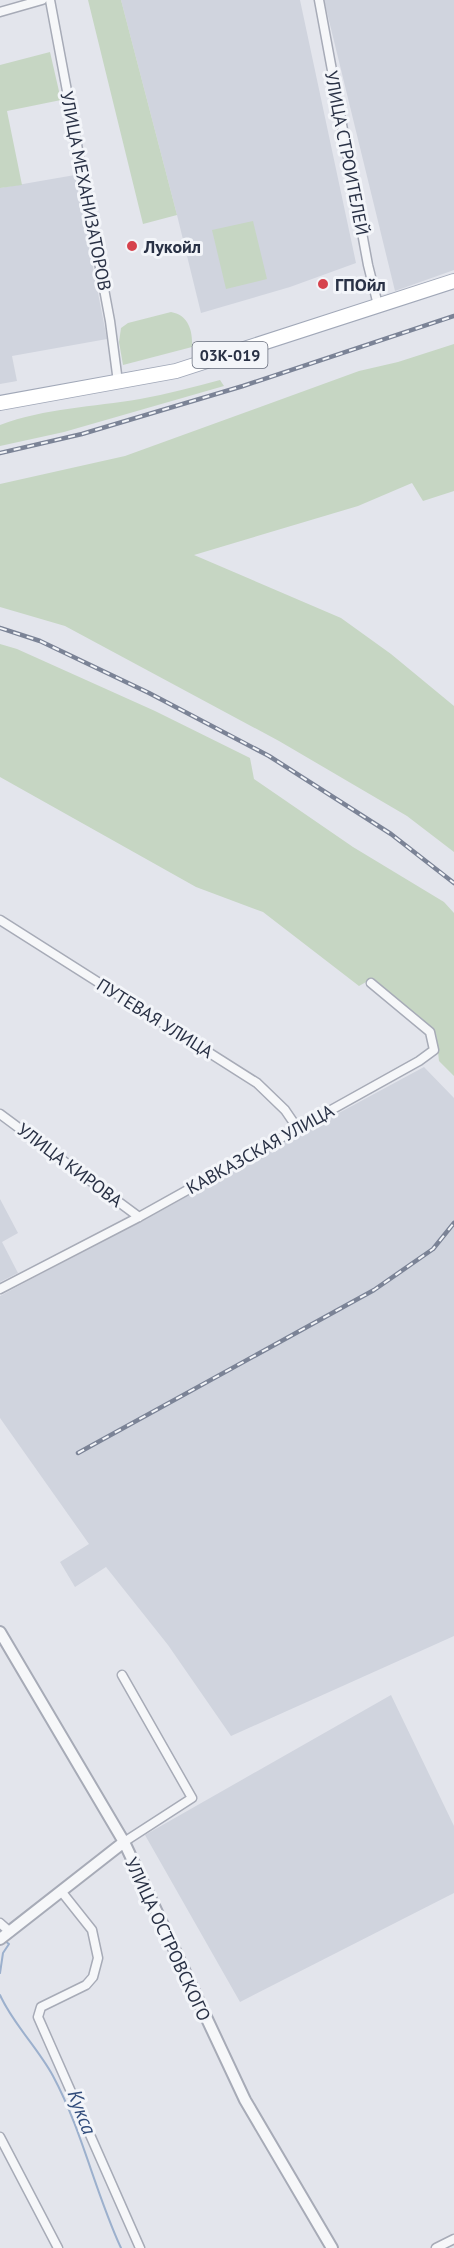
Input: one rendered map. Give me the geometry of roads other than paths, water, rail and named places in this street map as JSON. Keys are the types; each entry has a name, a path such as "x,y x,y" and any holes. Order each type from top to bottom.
{"main road":[{"name":"03К-019","path":"0,403 176,371 454,281"}],"street":[{"path":"0,12 42,0"},
{"name":"УЛИЦА МЕХАНИЗАТОРОВ","path":"50,0 110,321 118,382"},
{"name":"УЛИЦА СТРОИТЕЛЕЙ","path":"319,0 368,266 378,305"},
{"name":"ПУТЕВАЯ УЛИЦА","path":"0,920 257,1083 285,1110 298,1129"},
{"name":"КАВКАЗСКАЯ УЛИЦА","path":"0,1290 139,1217 419,1061 434,1050 430,1032 371,983"},
{"name":"УЛИЦА КИРОВА","path":"0,1114 139,1217"},
{"name":"УЛИЦА ОСТРОВСКОГО","path":"0,1632 124,1842 245,2100 332,2248"},
{"path":"0,1923 5,1936 124,1842 192,1797 122,1676"},
{"path":"61,1891 92,1930 99,1958 93,1977 86,1985 41,2007 38,2017 140,2248"},
{"path":"0,2137 58,2248"},
{"path":"436,2248 454,2239"}],"waterway":[{"name":"Кукса","path":"0,1973 3,1953 9,1944 5,1941"},
{"name":"Кукса","path":"0,1995 5,2006 53,2076 72,2118 121,2248"}],"railway":[{"path":"0,453 82,434 243,386 454,316"},
{"path":"0,628 40,641 149,693 269,756 391,834 454,883"},
{"path":"78,1453 374,1290 433,1249 454,1223"}],"place":[{"name":"Лукойл","path":"132,246"},
{"name":"ГПОйл","path":"323,284"}]}
